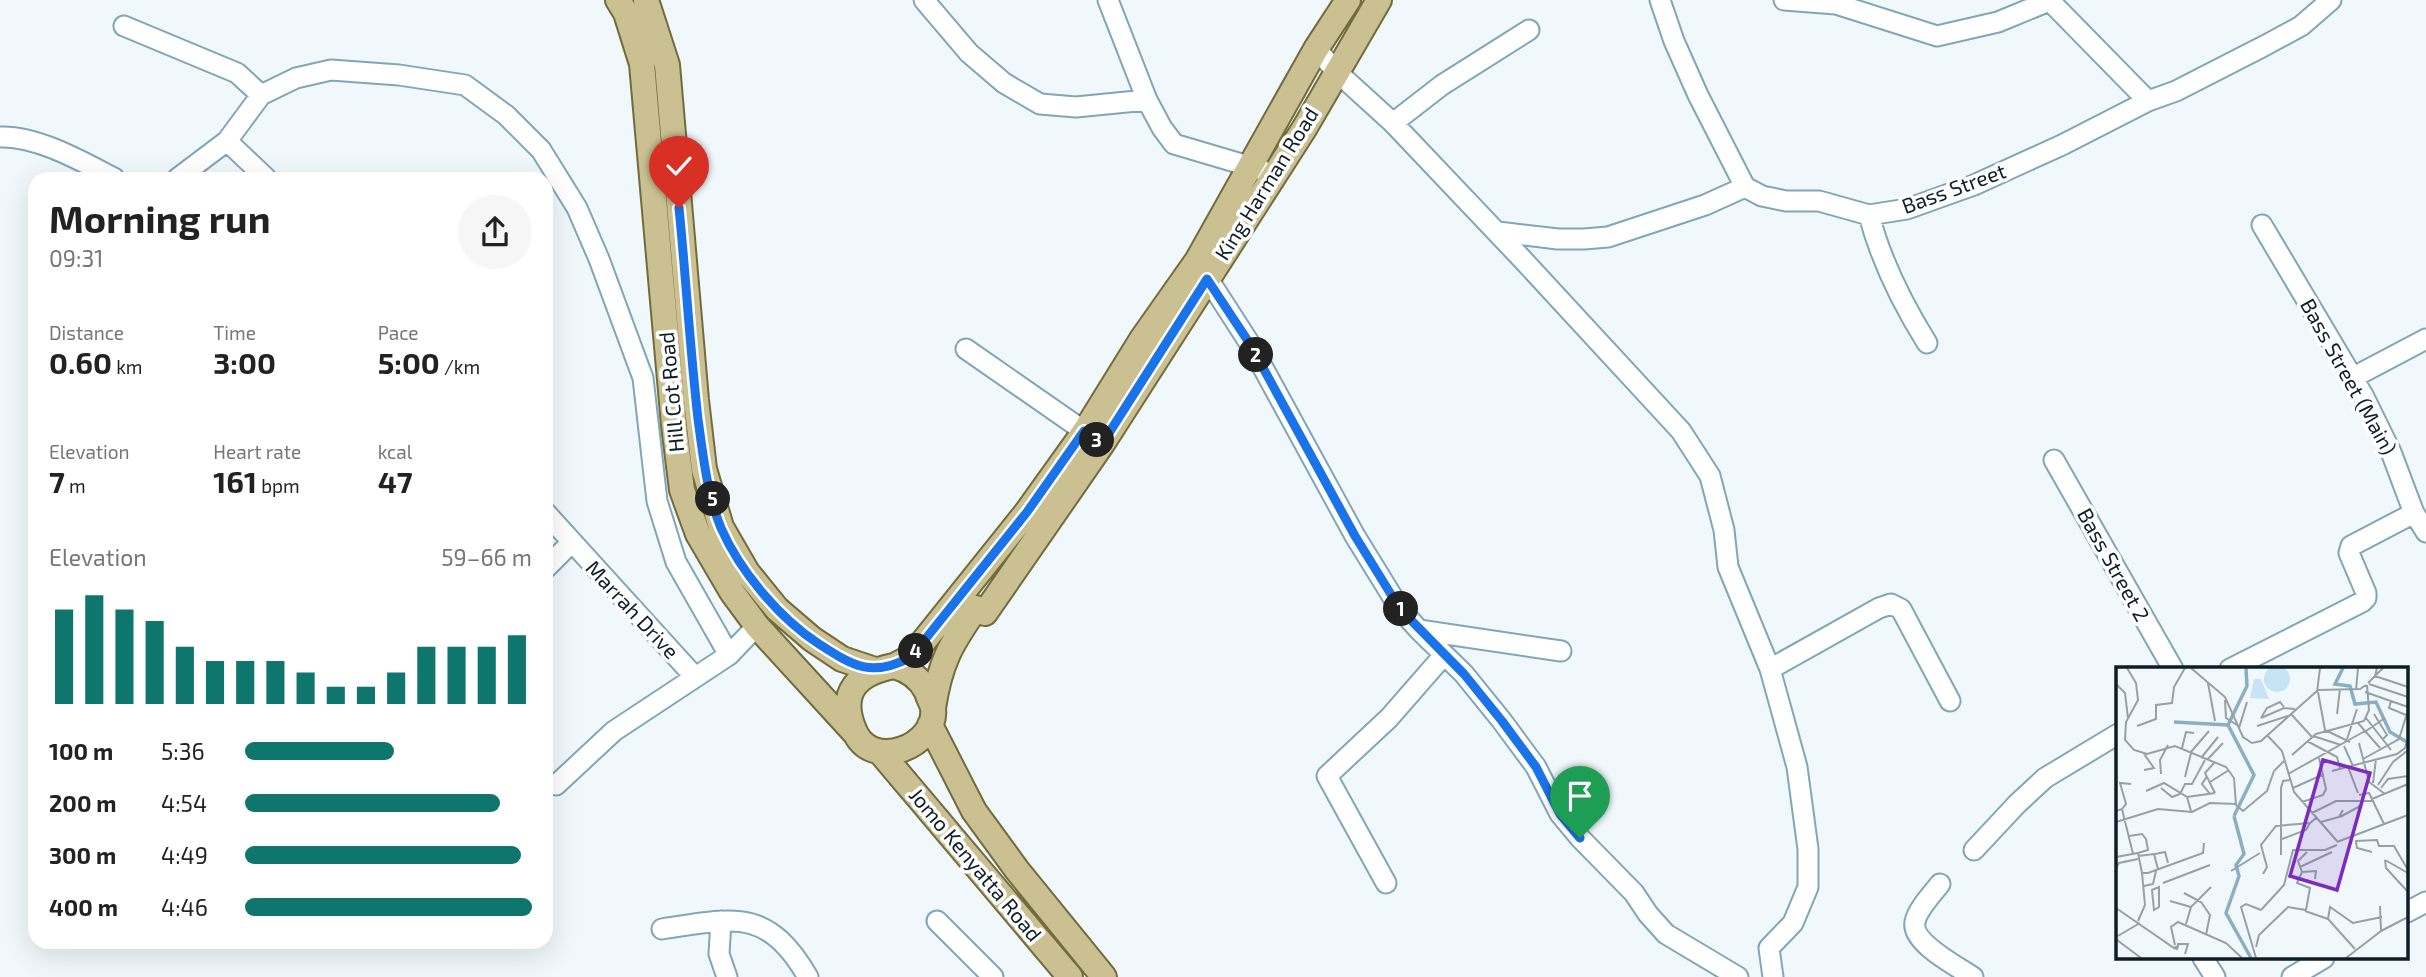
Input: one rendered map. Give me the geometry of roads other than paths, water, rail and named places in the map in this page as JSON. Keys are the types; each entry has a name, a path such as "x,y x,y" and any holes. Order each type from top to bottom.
{"main road":[{"name":"Hill Cot Road","path":"618,0 626,13 642,64 681,489 698,534 732,592 757,626 854,732"},
{"name":"Hill Cot Road","path":"646,0 667,65 704,469 721,527 747,572 776,609 812,639 842,659 884,668"},
{"name":"King Harman Road","path":"931,717 938,676 953,641 976,608 985,613 1093,437 1142,339 1202,270 1262,170 1316,49 1348,0"},
{"name":"King Harman Road","path":"1262,170 1304,129 1379,0"},
{"name":"King Harman Road","path":"884,668 911,657 1027,512 1093,437"},
{"path":"884,668 907,670 925,688 931,717 916,743 899,751 881,753 870,749 854,732 849,701 854,685 863,676 884,668"},
{"name":"Jomo Kenyatta Road","path":"931,717 974,811 1017,870 1104,977"},
{"name":"Jomo Kenyatta Road","path":"881,753 1070,977"}],"street":[{"path":"924,0 969,53 1004,83 1040,104 1076,107 1146,100"},
{"path":"1108,0 1146,100 1174,144 1262,170"},
{"path":"1498,232 1558,239 1608,237 1705,205 1745,187 1693,84 1660,0"},
{"path":"1784,0 1836,4 1937,36 1998,22 2049,0 2148,101"},
{"name":"Bass Street","path":"1745,187 1762,197 1786,201 1819,201 1869,215 1907,209 1974,185 2062,145 2148,101 2176,91 2301,26 2331,0"},
{"path":"124,26 237,73 261,95"},
{"path":"1393,123 1443,85 1529,30"},
{"path":"1316,49 1393,123 1498,232 1681,431 1710,476 1724,530 1728,567 1770,668 1797,767 1808,849 1808,887 1794,923 1769,948 1773,977"},
{"path":"186,172 227,141 261,95 296,78 331,70 399,75 465,85 506,115 541,150 578,208 613,295 642,378 657,501 676,562 729,655"},
{"path":"0,137 15,136 75,158 102,172"},
{"path":"227,141 260,172"},
{"path":"1869,215 1876,242 1905,308 1927,343"},
{"name":"Bass Street (Main)","path":"2262,225 2352,378 2391,452 2414,513 2426,532"},
{"path":"1202,270 1250,344 1355,536 1400,609 1464,674 1536,767 1560,814 1634,893 1666,934 1738,977"},
{"path":"2352,378 2426,339"},
{"path":"966,349 1093,437"},
{"name":"Bass Street 2","path":"2054,460 2172,667"},
{"path":"2234,667 2362,602 2366,593 2349,553 2351,546 2414,513"},
{"name":"Marrah Drive","path":"553,521 694,676"},
{"name":"Marrah Drive","path":"553,561 571,543"},
{"path":"1770,668 1891,604 1901,609 1950,701"},
{"name":"Marrah Drive","path":"556,785 614,731 729,655 757,626"},
{"path":"1419,630 1561,651"},
{"path":"1386,883 1326,776 1389,718 1444,656"},
{"path":"1974,850 2045,778 2116,735"},
{"path":"1940,884 1915,920 1915,930 1923,944 1973,977"},
{"path":"2408,911 2426,902"},
{"path":"721,921 719,954 727,977"},
{"path":"662,929 721,921 741,921 764,927 785,942 808,977"},
{"path":"937,921 967,954 993,977"},
{"path":"2204,960 2215,977"},
{"path":"2292,977 2321,960"}]}
